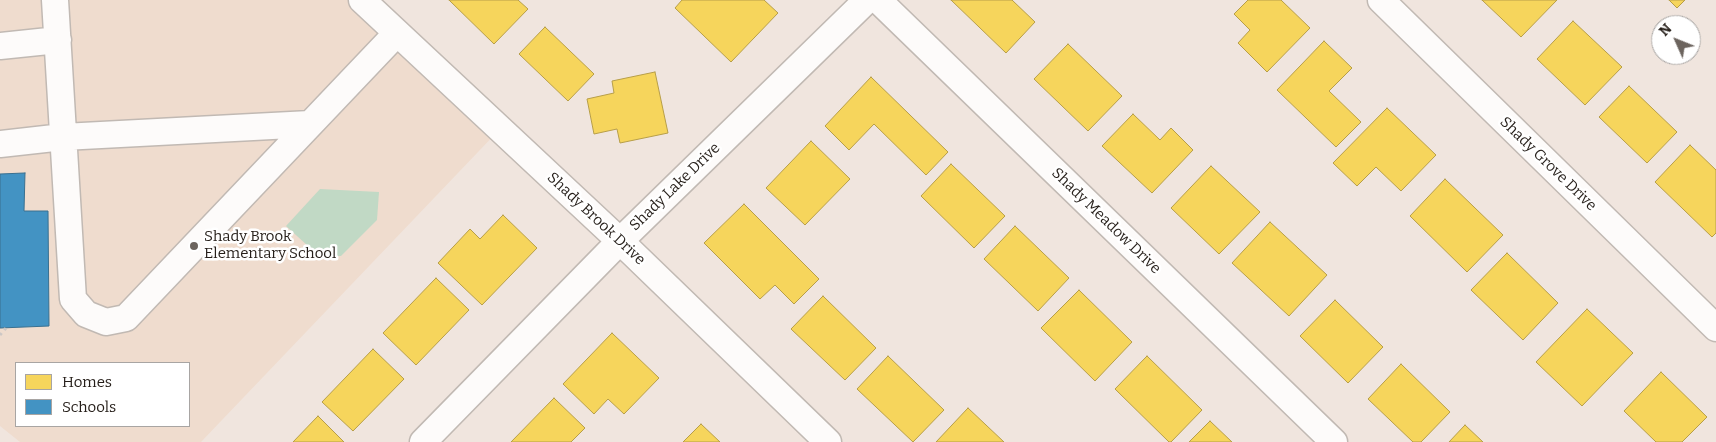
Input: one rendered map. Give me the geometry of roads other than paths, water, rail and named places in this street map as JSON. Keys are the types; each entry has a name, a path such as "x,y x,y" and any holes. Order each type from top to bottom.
{"street":[{"path":"56,0 73,299 86,314 106,322 126,318 397,33"},
{"name":"Shady Brook Drive","path":"362,0 620,241 828,442"},
{"name":"Shady Lake Drive","path":"423,442 620,241 867,0"},
{"name":"Shady Meadow Drive","path":"878,0 1334,442"},
{"name":"Shady Grove Drive","path":"1381,0 1716,328"},
{"path":"0,46 58,40"},
{"path":"0,144 64,137 310,124"}],"place":[{"name":"Shady Brook Elementary School","path":"194,246"}]}
